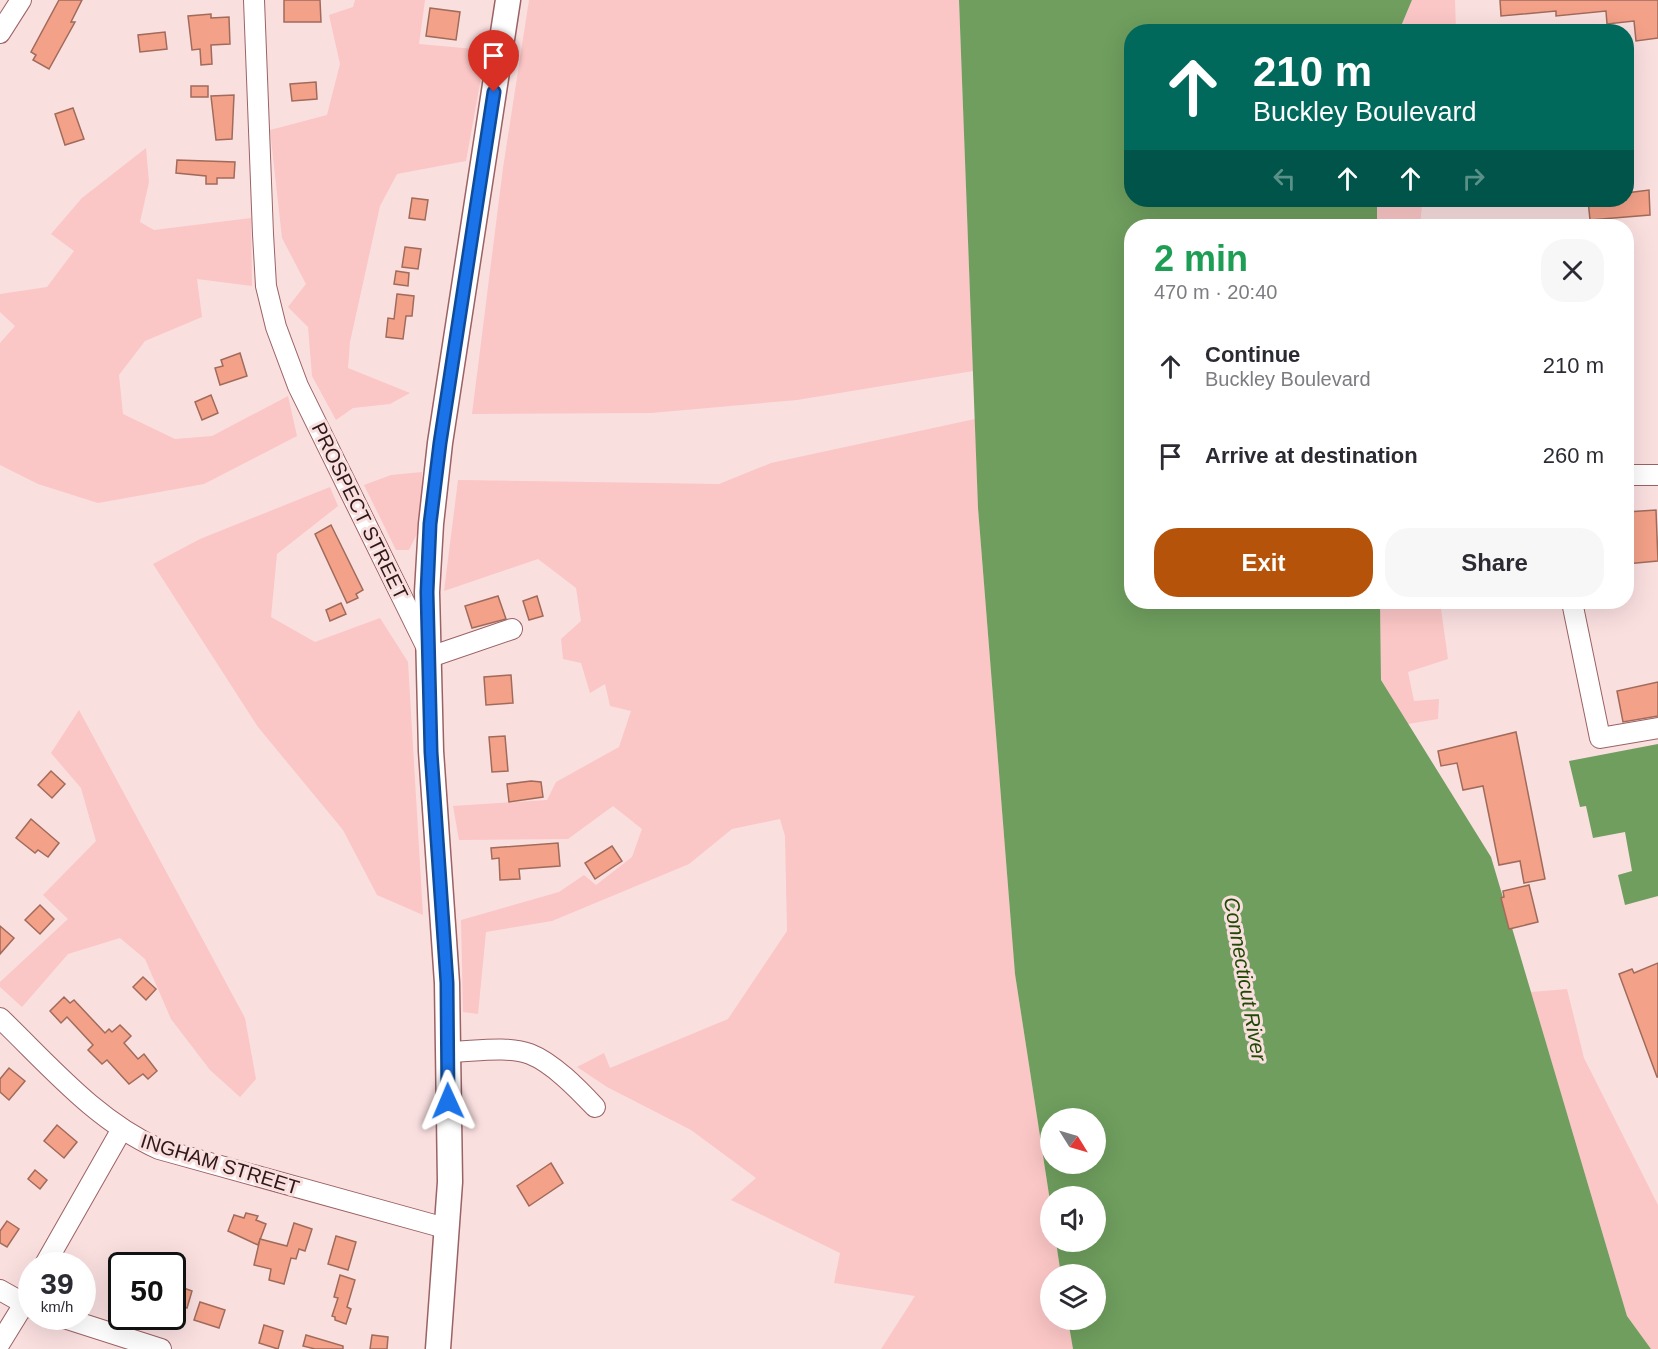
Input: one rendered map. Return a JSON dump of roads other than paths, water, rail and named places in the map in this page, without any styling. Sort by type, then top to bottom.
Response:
[{"type":"main road","points":[[427,653],[430,524],[440,443],[508,0]]},
{"type":"main road","name":"PROSPECT STREET","points":[[427,653],[447,983],[450,1182],[438,1349]]},
{"type":"street","points":[[0,33],[21,0]]},
{"type":"street","name":"PROSPECT STREET","points":[[254,0],[266,286],[276,327],[298,386],[427,653]]},
{"type":"street","points":[[1634,476],[1658,475]]},
{"type":"street","points":[[1573,609],[1600,738],[1658,728]]},
{"type":"street","points":[[427,653],[512,629]]},
{"type":"street","name":"INGHAM STREET","points":[[0,1018],[81,1096],[122,1129],[159,1149],[445,1228]]},
{"type":"street","points":[[447,1052],[506,1051],[530,1054],[574,1084],[595,1107]]},
{"type":"street","points":[[52,1252],[122,1129]]},
{"type":"street","points":[[0,1290],[18,1297]]},
{"type":"street","points":[[0,1343],[18,1317]]},
{"type":"street","points":[[96,1328],[161,1349]]},
{"type":"water","name":"Connecticut River","points":[[959,0],[1412,0],[1402,24],[1124,24],[1124,207],[1377,207],[1377,219],[1124,219],[1124,609],[1380,609],[1381,680],[1491,857],[1627,1316],[1651,1349],[1073,1349],[1070,1330],[1106,1330],[1106,1264],[1059,1264],[1058,1252],[1106,1252],[1106,1186],[1048,1186],[1046,1174],[1106,1174],[1106,1108],[1040,1108],[1040,1136],[1015,974],[978,508]]},
{"type":"water","points":[[1658,744],[1658,896],[1625,905],[1618,875],[1632,871],[1625,832],[1593,838],[1586,806],[1580,807],[1569,761]]}]
